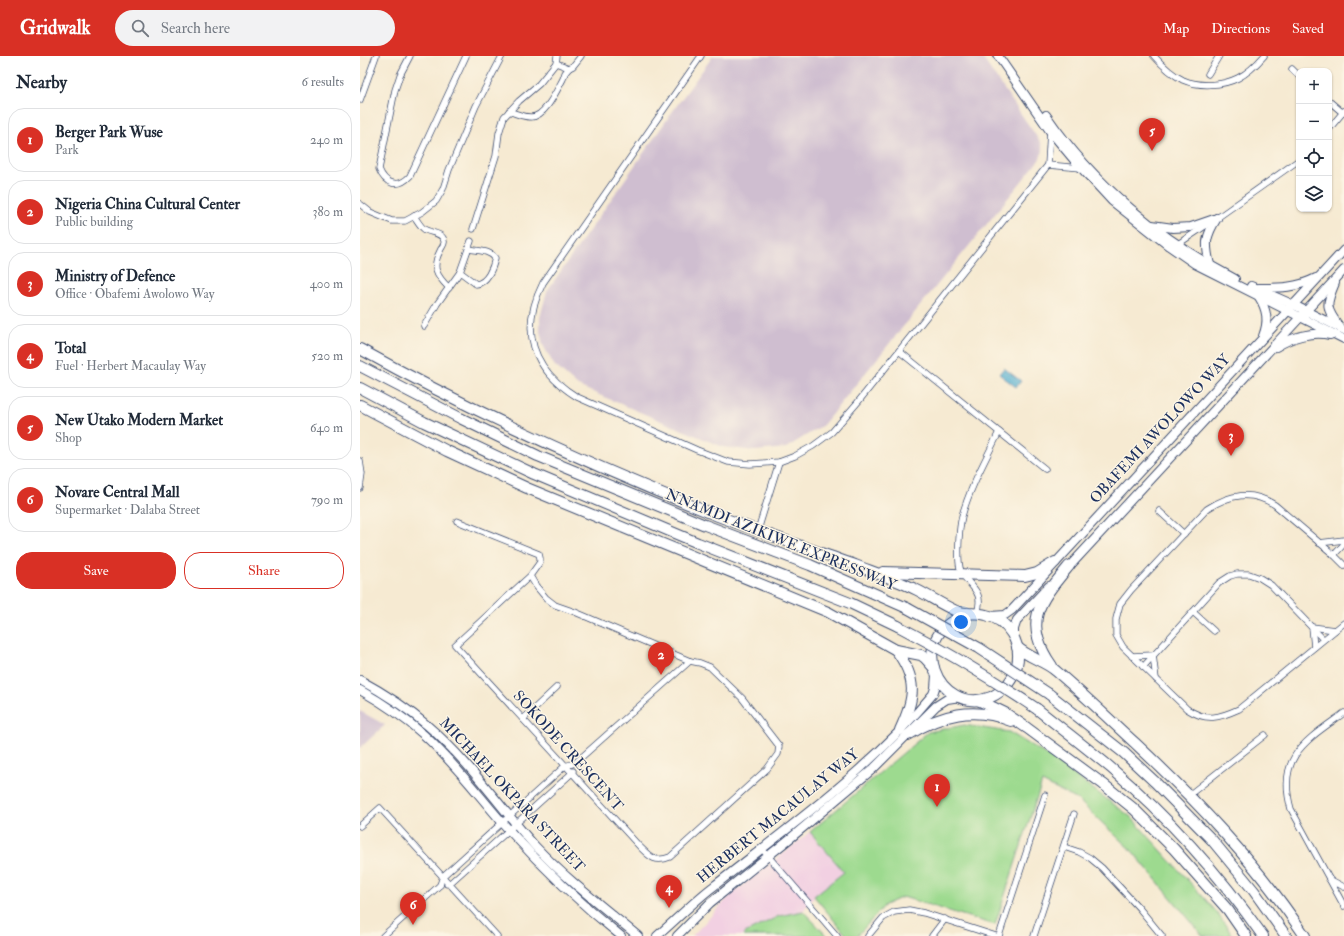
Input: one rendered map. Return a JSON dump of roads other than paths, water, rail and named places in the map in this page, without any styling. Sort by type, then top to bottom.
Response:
[{"type":"highway","name":"NNAMDI AZIKIWE EXPRESSWAY","points":[[360,349],[467,406],[546,444],[719,516],[915,589],[958,612],[974,614]]},
{"type":"highway","points":[[360,360],[373,373]]},
{"type":"highway","name":"NNAMDI AZIKIWE EXPRESSWAY","points":[[360,366],[460,418],[538,456],[705,525],[810,565],[907,608],[979,648],[1049,694],[1124,754],[1155,782],[1212,840],[1254,891],[1286,936]]},
{"type":"highway","points":[[360,388],[424,422],[534,474],[616,509],[843,600],[898,626],[940,648],[975,669],[1037,710],[1111,768],[1183,838],[1221,880],[1263,936]]},
{"type":"highway","points":[[360,405],[447,451],[527,488],[828,612],[896,650],[921,655],[935,671],[942,684],[950,692],[960,697],[978,700],[1005,713],[1103,784],[1134,809],[1174,849],[1228,910],[1255,936]]},
{"type":"highway","points":[[640,498],[719,516]]},
{"type":"highway","points":[[616,509],[688,554]]},
{"type":"highway","points":[[862,568],[887,572],[1025,576],[1037,573],[1055,562]]},
{"type":"highway","points":[[1054,669],[1042,651],[1039,643],[1037,634],[1037,618],[1041,604],[1045,597],[1069,566]]},
{"type":"highway","points":[[935,671],[932,656],[934,643],[940,632],[948,623],[958,617],[974,614],[991,616],[1000,621],[1008,628],[1014,637],[1017,647],[1018,660],[1016,672],[1010,682],[1001,691],[990,697],[978,700]]},
{"type":"highway","points":[[1017,647],[1025,654],[1054,669],[1101,711],[1189,795],[1266,881],[1305,936]]},
{"type":"highway","points":[[896,650],[907,668],[912,687],[910,706],[904,732]]},
{"type":"highway","points":[[904,732],[954,715],[965,714],[977,714],[1003,718],[1027,728]]},
{"type":"highway","points":[[1238,848],[1254,891]]},
{"type":"highway","points":[[1228,910],[1246,936]]},
{"type":"main road","points":[[998,56],[1050,131],[1081,168],[1112,201],[1175,246],[1256,292],[1264,305],[1267,314],[1267,322],[1262,339]]},
{"type":"main road","points":[[1005,56],[1048,118],[1077,155],[1110,189],[1195,264],[1291,308],[1342,334]]},
{"type":"main road","points":[[1151,225],[1173,228],[1192,227],[1217,218]]},
{"type":"main road","points":[[1210,265],[1207,249],[1207,237],[1217,218]]},
{"type":"main road","name":"OBAFEMI AWOLOWO WAY","points":[[991,616],[1005,614],[1012,610],[1344,250]]},
{"type":"main road","name":"OBAFEMI AWOLOWO WAY","points":[[1014,637],[1014,630],[1017,620],[1344,270]]},
{"type":"main road","points":[[1256,292],[1296,286],[1320,276]]},
{"type":"main road","points":[[1338,276],[1330,295],[1328,309],[1342,334]]},
{"type":"main road","points":[[1267,352],[1284,342],[1304,335],[1315,333],[1342,334]]},
{"type":"main road","name":"HERBERT MACAULAY WAY","points":[[677,936],[710,903],[873,769],[904,732],[932,694],[935,688],[935,671]]},
{"type":"main road","name":"MICHAEL OKPARA STREET","points":[[360,680],[391,698],[428,726],[457,754],[536,846],[594,901],[638,936]]},
{"type":"main road","name":"MICHAEL OKPARA STREET","points":[[360,690],[390,708],[424,735],[546,869],[573,895],[622,936]]},
{"type":"main road","name":"HERBERT MACAULAY WAY","points":[[657,936],[712,886],[832,794],[936,706],[947,699],[960,697]]},
{"type":"street","points":[[360,100],[376,56]]},
{"type":"street","points":[[410,56],[400,75],[395,90],[379,169],[382,176],[398,185],[404,183],[410,176],[466,56]]},
{"type":"street","points":[[360,204],[370,212],[392,221],[405,220],[414,216],[422,212],[436,201],[443,188],[476,106],[502,56]]},
{"type":"street","points":[[473,229],[496,156],[504,117],[518,101],[539,84],[556,63],[557,56]]},
{"type":"street","points":[[509,111],[526,117],[539,115],[544,110],[564,79],[565,73],[581,56]]},
{"type":"street","points":[[701,56],[543,283],[535,299],[531,314],[531,336],[536,353],[547,372],[564,389],[577,397],[697,450],[728,462],[750,464],[779,462],[795,456],[813,446],[832,432],[858,402],[1048,165],[1050,131]]},
{"type":"street","points":[[1154,56],[1166,69],[1182,79],[1194,83],[1206,84],[1221,83],[1238,78],[1257,64],[1264,56]]},
{"type":"street","points":[[1208,74],[1219,56]]},
{"type":"street","points":[[556,63],[569,68]]},
{"type":"street","points":[[1292,69],[1296,73]]},
{"type":"street","points":[[1332,103],[1343,112],[1332,125]]},
{"type":"street","points":[[1175,246],[1296,162]]},
{"type":"street","points":[[1048,165],[1081,168]]},
{"type":"street","points":[[414,216],[422,228],[443,238],[444,244],[435,264],[437,273],[449,288]]},
{"type":"street","points":[[424,326],[437,304],[460,272],[471,241]]},
{"type":"street","points":[[460,272],[476,284],[481,283],[486,279],[494,263],[495,258],[492,254],[469,249]]},
{"type":"street","points":[[899,351],[1045,469]]},
{"type":"street","points":[[974,614],[980,605],[979,597],[963,575],[959,561],[962,517],[972,490],[999,432]]},
{"type":"street","points":[[360,461],[362,474],[360,488]]},
{"type":"street","points":[[758,530],[779,462]]},
{"type":"street","points":[[1344,565],[1275,505],[1267,500],[1256,496],[1244,495],[1232,497],[1216,503],[1208,509],[1131,590],[1120,604],[1116,619],[1116,635],[1123,647],[1187,709],[1196,715],[1208,718],[1224,716],[1239,709],[1344,623]]},
{"type":"street","points":[[1159,511],[1184,534]]},
{"type":"street","points":[[383,936],[440,885],[443,876],[502,822],[566,766],[575,763],[690,661],[576,612],[555,605],[546,598],[530,576],[540,562],[539,554],[457,521]]},
{"type":"street","points":[[1319,543],[1344,540]]},
{"type":"street","points":[[1334,555],[1344,544]]},
{"type":"street","points":[[1143,667],[1219,583],[1230,576],[1237,574],[1249,574],[1260,578],[1271,585],[1323,639]]},
{"type":"street","name":"SOKODE CRESCENT","points":[[530,576],[456,645],[616,822],[648,855],[655,859],[662,860],[670,856],[767,769],[778,754],[778,746],[742,698],[710,667],[690,661]]},
{"type":"street","points":[[1193,612],[1214,632]]},
{"type":"street","points":[[1312,627],[1335,630]]},
{"type":"street","points":[[1312,627],[1314,647]]},
{"type":"street","points":[[1132,656],[1153,655]]},
{"type":"street","points":[[1153,655],[1156,680]]},
{"type":"street","points":[[523,719],[557,688]]},
{"type":"street","points":[[1344,713],[1306,741],[1290,763],[1287,778],[1287,795],[1291,809],[1329,879],[1342,899],[1344,906]]},
{"type":"street","points":[[1189,795],[1265,735]]},
{"type":"street","points":[[440,885],[449,884],[509,830],[572,773],[575,763]]},
{"type":"street","points":[[868,936],[884,918],[894,912],[909,910],[945,919],[997,936],[1045,795]]},
{"type":"street","points":[[360,826],[380,808],[497,936]]},
{"type":"street","points":[[1034,936],[1074,814]]},
{"type":"street","points":[[1064,847],[1080,852],[1102,868],[1139,908],[1162,936]]},
{"type":"street","points":[[762,849],[837,936]]},
{"type":"street","points":[[1329,879],[1344,887]]},
{"type":"street","points":[[932,936],[945,919]]},
{"type":"water","points":[[1004,368],[1021,381],[1016,387],[999,374]]},
{"type":"place","name":"New Utako Modern Market","points":[[1152,151]]},
{"type":"place","name":"Ministry of Defence","points":[[1231,456]]},
{"type":"place","name":"Nigeria China Cultural Center","points":[[661,675]]},
{"type":"place","name":"Berger Park Wuse","points":[[937,807]]},
{"type":"place","name":"Total","points":[[669,908]]},
{"type":"place","name":"Novare Central Mall","points":[[413,925]]}]
